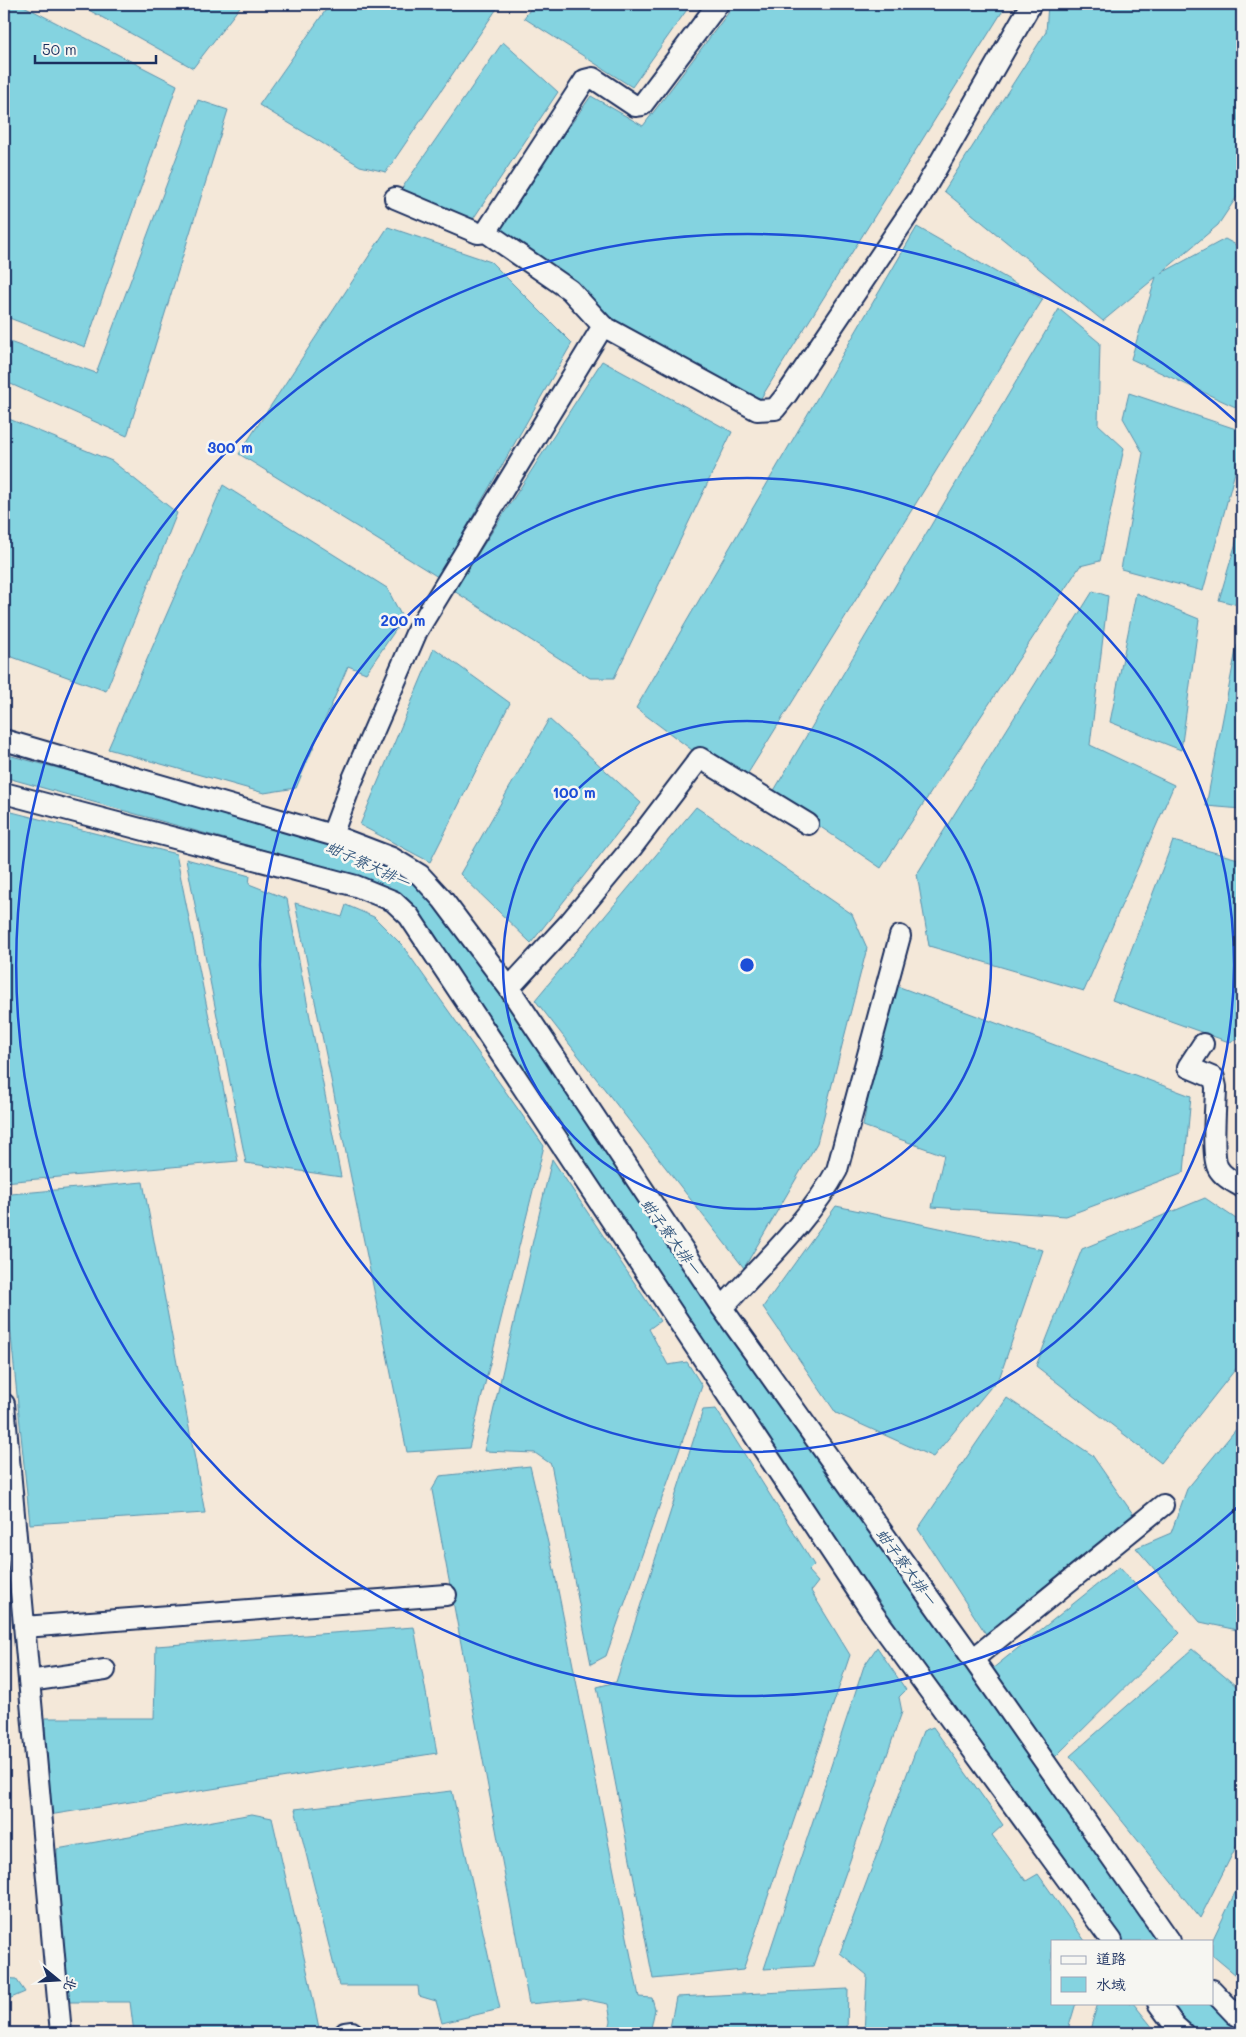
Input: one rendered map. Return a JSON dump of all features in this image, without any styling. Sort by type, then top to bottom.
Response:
[{"type":"street","points":[[486,232],[585,80],[593,78],[635,106],[642,105],[718,4]]},
{"type":"street","points":[[395,198],[478,233],[486,232],[570,290],[603,326],[757,410],[775,408],[792,386],[920,197],[1031,4]]},
{"type":"street","points":[[332,835],[352,781],[417,631],[603,326]]},
{"type":"street","points":[[4,740],[332,835],[392,858],[420,876],[443,900],[509,988],[722,1308],[973,1660],[1169,1940]]},
{"type":"street","points":[[509,988],[582,907],[633,846],[700,758],[808,824]]},
{"type":"street","points":[[4,793],[356,886],[393,901],[409,916],[869,1608],[1111,1940]]},
{"type":"street","points":[[722,1308],[810,1210],[827,1189],[837,1170],[900,936]]},
{"type":"street","points":[[1202,1044],[1188,1067],[1214,1078],[1216,1087],[1215,1152],[1217,1167],[1223,1174],[1242,1187]]},
{"type":"street","points":[[4,1404],[61,2033]]},
{"type":"street","points":[[973,1660],[1163,1505]]},
{"type":"street","points":[[24,1627],[446,1595]]},
{"type":"street","points":[[29,1681],[105,1670]]},
{"type":"street","points":[[1214,1992],[1235,2014],[1242,2018]]},
{"type":"street","points":[[1159,2004],[1175,2026],[1183,2033]]},
{"type":"water","points":[[4,4],[20,4],[177,85],[85,347],[4,316]]},
{"type":"water","points":[[78,4],[242,4],[193,68]]},
{"type":"water","points":[[330,4],[500,4],[386,172],[360,166],[259,105]]},
{"type":"water","points":[[534,4],[691,4],[632,87],[524,18]]},
{"type":"water","points":[[735,4],[1007,4],[756,406],[609,323],[490,239],[591,96],[643,126]]},
{"type":"water","points":[[1048,4],[1242,4],[1242,189],[1218,225],[1160,274],[1225,239],[1242,248],[1242,410],[1131,359],[1156,277],[1103,321],[944,191],[1046,32]]},
{"type":"water","points":[[503,42],[558,92],[473,219],[398,194]]},
{"type":"water","points":[[198,100],[228,110],[127,436],[4,381],[4,340],[96,373]]},
{"type":"water","points":[[388,227],[491,262],[572,343],[438,577],[239,454]]},
{"type":"water","points":[[917,227],[1043,299],[740,786],[636,708]]},
{"type":"water","points":[[1059,309],[1100,343],[1098,424],[1124,448],[1100,561],[1080,566],[881,868],[772,794]]},
{"type":"water","points":[[602,361],[732,432],[614,678],[590,678],[454,591]]},
{"type":"water","points":[[1129,393],[1242,431],[1242,446],[1203,591],[1121,569],[1143,453],[1123,418]]},
{"type":"water","points":[[4,417],[112,461],[177,513],[106,691],[4,654]]},
{"type":"water","points":[[223,485],[387,588],[403,619],[366,673],[348,666],[296,788],[264,793],[108,749]]},
{"type":"water","points":[[1242,522],[1242,606],[1219,600]]},
{"type":"water","points":[[1093,591],[1108,596],[1090,745],[1174,785],[1084,991],[929,946],[917,874]]},
{"type":"water","points":[[1136,593],[1199,619],[1181,750],[1110,722]]},
{"type":"water","points":[[1237,645],[1242,647],[1242,809],[1206,806]]},
{"type":"water","points":[[434,648],[510,703],[430,862],[360,825]]},
{"type":"water","points":[[549,719],[641,803],[531,943],[460,874]]},
{"type":"water","name":"蚶子寮大排一","points":[[4,754],[348,844],[400,865],[437,897],[1165,1940],[1120,1940],[839,1545],[408,905],[332,869],[4,777]]},
{"type":"water","points":[[696,807],[852,914],[867,948],[817,1143],[744,1268],[535,1000]]},
{"type":"water","points":[[4,810],[176,854],[238,1161],[4,1182]]},
{"type":"water","points":[[1173,841],[1242,860],[1242,1038],[1229,1042],[1112,1000]]},
{"type":"water","points":[[186,859],[250,876],[249,884],[287,899],[341,1177],[246,1163]]},
{"type":"water","points":[[295,903],[342,917],[346,905],[374,917],[402,945],[544,1146],[469,1448],[407,1452]]},
{"type":"water","points":[[889,983],[1191,1096],[1184,1172],[1066,1216],[932,1207],[944,1155],[863,1126]]},
{"type":"water","points":[[552,1159],[660,1321],[649,1329],[668,1365],[687,1362],[702,1386],[606,1656],[591,1664],[551,1464],[535,1453],[484,1451]]},
{"type":"water","points":[[143,1182],[205,1513],[30,1524],[4,1266],[4,1207],[8,1206],[11,1194]]},
{"type":"water","points":[[1205,1198],[1242,1223],[1242,1361],[1161,1463],[1036,1366],[1082,1249]]},
{"type":"water","points":[[836,1206],[1043,1250],[1000,1376],[933,1457],[836,1413],[763,1307]]},
{"type":"water","points":[[1007,1398],[1092,1455],[1133,1514],[986,1634],[918,1529]]},
{"type":"water","points":[[716,1409],[814,1565],[808,1571],[818,1582],[811,1591],[850,1655],[743,1970],[653,1979],[597,1687],[616,1682],[703,1410]]},
{"type":"water","points":[[1242,1422],[1242,1631],[1200,1622],[1136,1548],[1171,1533],[1187,1489]]},
{"type":"water","points":[[530,1466],[552,1560],[639,1997],[652,1998],[655,2009],[650,2033],[608,2033],[611,2021],[608,2004],[583,1999],[529,2004],[432,1490],[440,1476]]},
{"type":"water","points":[[1119,1567],[1180,1633],[1054,1758],[992,1669]]},
{"type":"water","points":[[414,1627],[437,1753],[49,1815],[45,1718],[154,1718],[156,1646]]},
{"type":"water","points":[[877,1647],[906,1690],[899,1697],[902,1712],[813,1966],[764,1969],[864,1666]]},
{"type":"water","points":[[1192,1649],[1242,1691],[1242,1835],[1200,1918],[1070,1756]]},
{"type":"water","points":[[933,1727],[1003,1825],[992,1835],[1026,1881],[1038,1874],[1084,1940],[1051,1940],[1051,2004],[1076,2004],[1067,2033],[864,2033],[867,1975],[840,1953],[923,1731]]},
{"type":"water","points":[[452,1791],[500,2009],[442,2023],[436,2001],[419,1996],[418,1986],[339,1986],[295,1809]]},
{"type":"water","points":[[252,1814],[272,1818],[320,2033],[134,2033],[130,2002],[58,2002],[57,1849]]},
{"type":"water","points":[[1242,1878],[1242,1980],[1214,1957],[1214,1940],[1212,1940]]},
{"type":"water","points":[[4,1978],[16,1979],[25,1992],[4,2001]]},
{"type":"water","points":[[848,1989],[847,2033],[669,2033],[676,1997]]},
{"type":"water","points":[[1098,2004],[1134,2004],[1157,2033],[1089,2033]]},
{"type":"water","points":[[1170,2004],[1214,2004],[1242,2023],[1242,2033],[1195,2033]]},
{"type":"water","points":[[588,2026],[586,2033],[542,2033]]}]
